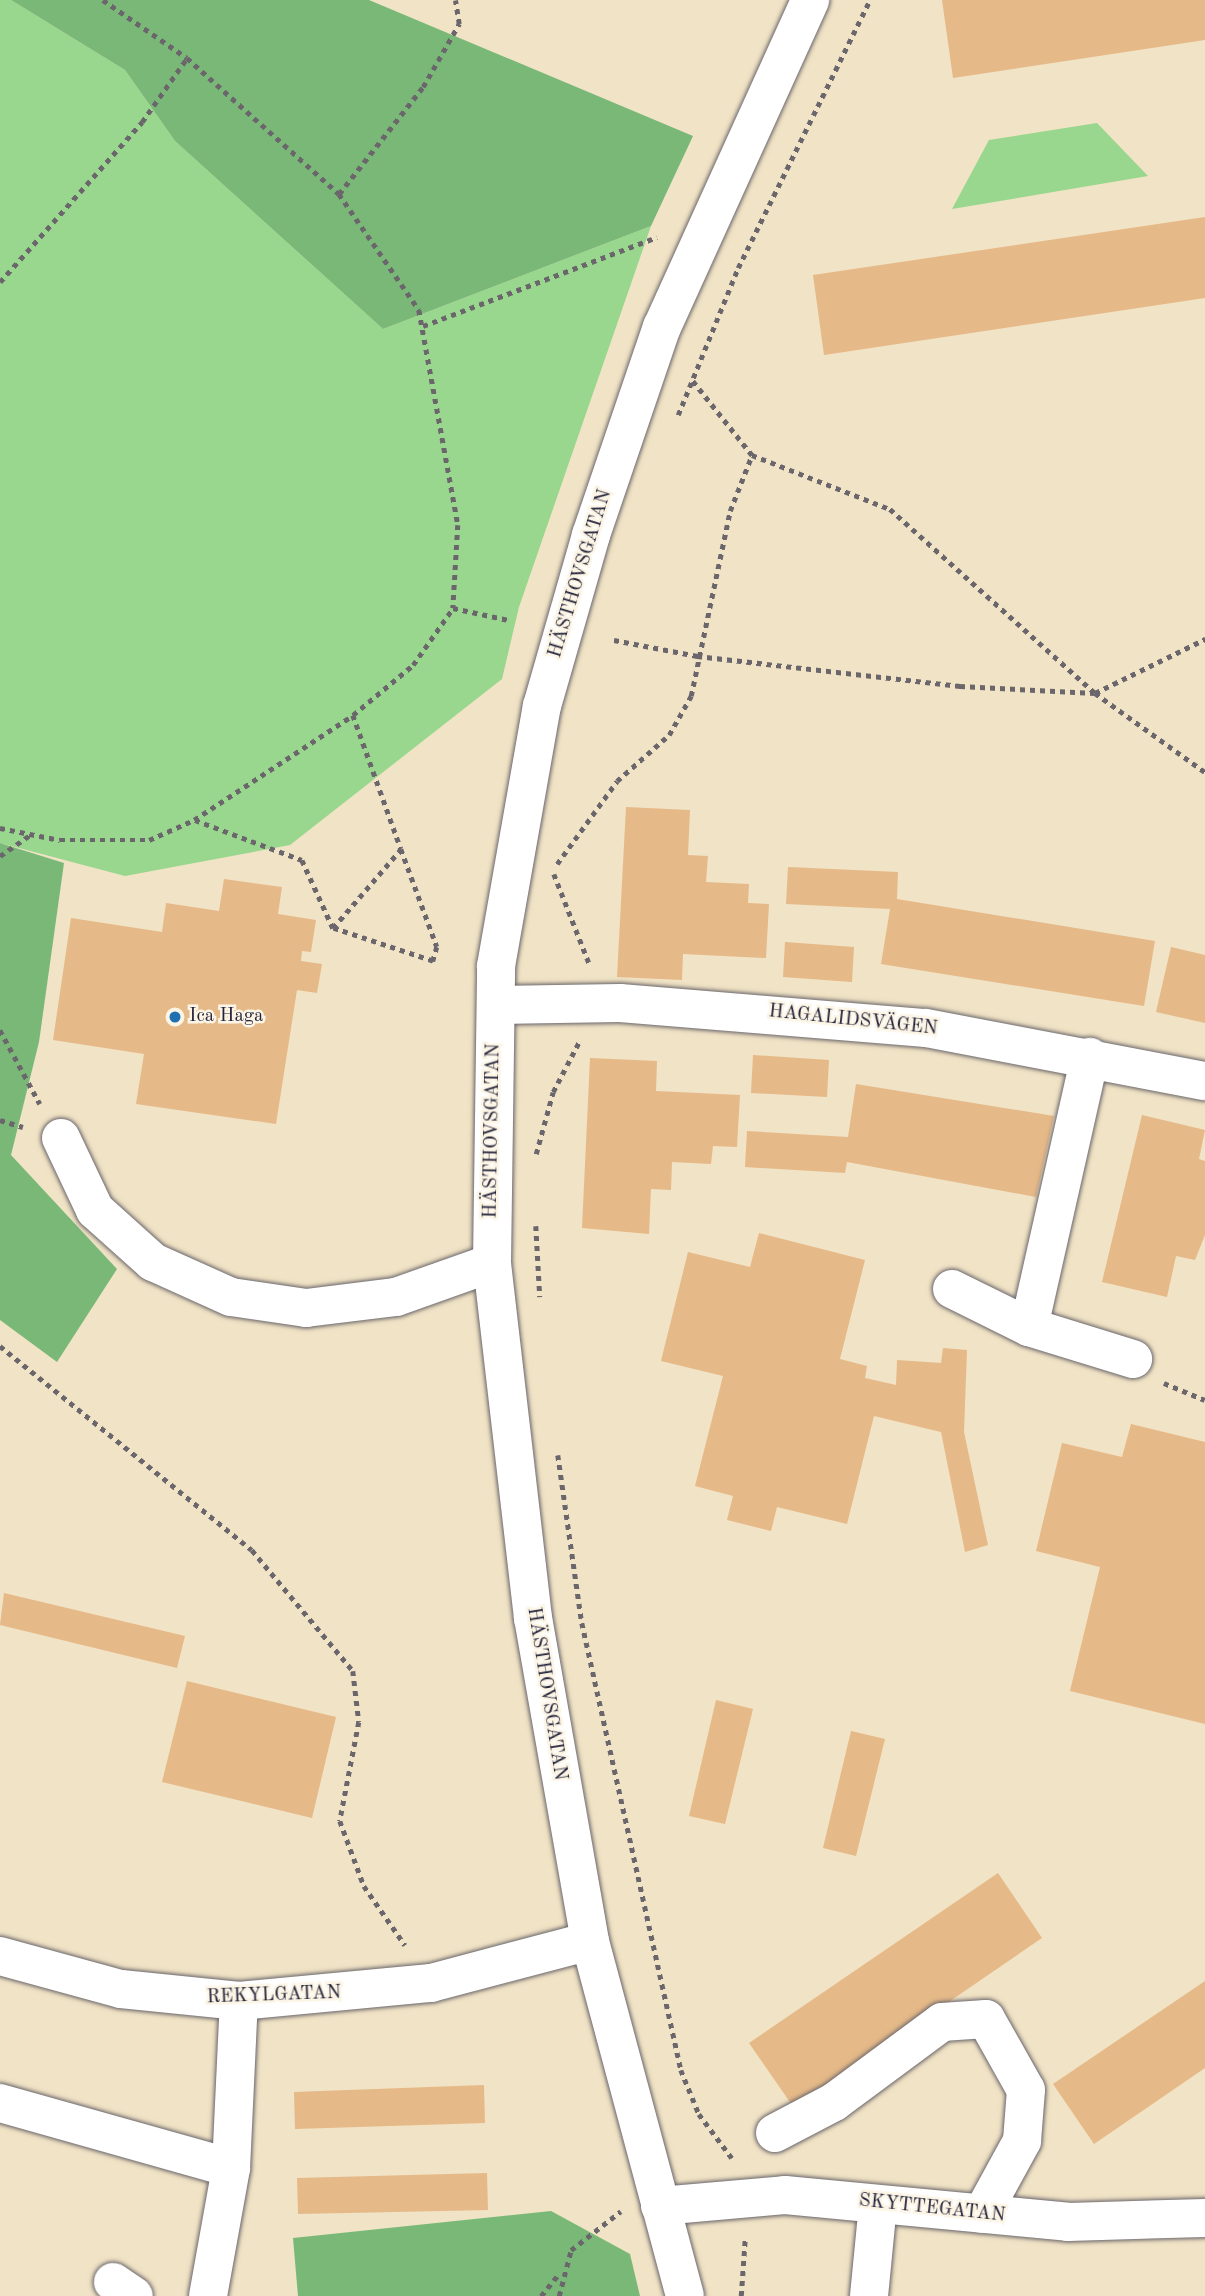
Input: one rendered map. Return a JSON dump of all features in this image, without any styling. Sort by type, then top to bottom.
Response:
[{"type":"street","name":"HÄSTHOVSGATAN","points":[[685,2296],[590,1941],[533,1618],[492,1263],[496,966],[542,706],[658,340],[710,218],[810,0]]},
{"type":"street","name":"HAGALIDSVÄGEN","points":[[496,1005],[620,1003],[795,1014],[926,1028],[1090,1057],[1205,1081]]},
{"type":"street","points":[[1029,1326],[1090,1057]]},
{"type":"street","points":[[61,1138],[95,1210],[153,1262],[231,1297],[306,1308],[396,1297],[492,1263]]},
{"type":"street","points":[[952,1289],[1029,1326],[1133,1359]]},
{"type":"street","name":"REKYLGATAN","points":[[0,1956],[121,1989],[239,2001],[431,1983],[590,1941]]},
{"type":"street","points":[[208,2296],[231,2168],[239,2001]]},
{"type":"street","points":[[775,2133],[834,2102],[942,2022],[986,2019],[1026,2090],[1022,2141],[982,2214]]},
{"type":"street","points":[[0,2103],[231,2168]]},
{"type":"street","name":"SKYTTEGATAN","points":[[660,2206],[785,2195],[1068,2222],[1205,2218]]},
{"type":"street","points":[[869,2296],[878,2204]]},
{"type":"path","points":[[0,828],[112,844],[149,840],[194,820],[353,715],[413,665],[453,608],[458,525],[419,310],[339,194],[187,58],[103,0]]},
{"type":"path","points":[[339,194],[423,87],[459,24],[455,0]]},
{"type":"path","points":[[870,0],[738,268],[693,381],[752,455],[890,509],[1095,693],[1205,772]]},
{"type":"path","points":[[0,282],[142,122],[187,58]]},
{"type":"path","points":[[423,326],[710,218]]},
{"type":"path","points":[[590,970],[583,934],[553,871],[617,780],[669,735],[691,696],[697,656],[730,511],[752,455]]},
{"type":"path","points":[[453,608],[509,620]]},
{"type":"path","points":[[614,640],[697,656],[960,686],[1095,693],[1205,639]]},
{"type":"path","points":[[194,820],[302,860],[333,928],[433,961],[437,947],[353,715]]},
{"type":"path","points":[[0,856],[31,834]]},
{"type":"path","points":[[333,928],[401,849]]},
{"type":"path","points":[[0,1030],[61,1138]]},
{"type":"path","points":[[533,1167],[553,1092],[583,1035]]},
{"type":"path","points":[[536,1221],[540,1302]]},
{"type":"path","points":[[0,1346],[252,1550],[354,1671],[359,1722],[340,1821],[364,1886],[431,1983]]},
{"type":"path","points":[[557,1450],[582,1623],[681,2070],[699,2114],[735,2163]]},
{"type":"path","points":[[541,2296],[560,2273],[571,2250],[595,2226],[620,2211],[660,2206]]},
{"type":"path","points":[[741,2296],[747,2253]]},
{"type":"path","points":[[559,2296],[560,2273]]},
{"type":"green space","points":[[0,0],[11,0],[125,70],[175,141],[383,329],[651,226],[519,607],[502,679],[290,845],[125,876],[0,843]]},
{"type":"green space","points":[[11,0],[369,0],[693,136],[651,226],[383,329],[175,141],[125,70]]},
{"type":"green space","points":[[1097,123],[1148,176],[952,209],[989,140]]},
{"type":"green space","points":[[0,843],[64,863],[39,1042],[11,1155],[117,1269],[57,1362],[0,1320]]},
{"type":"green space","points":[[551,2211],[630,2254],[640,2296],[298,2296],[293,2238]]},
{"type":"building","points":[[942,0],[1205,0],[1205,40],[953,78]]},
{"type":"building","points":[[1205,217],[1205,298],[824,355],[813,275]]},
{"type":"building","points":[[626,807],[690,810],[688,855],[708,856],[706,882],[749,884],[748,903],[769,904],[766,958],[683,954],[682,980],[617,977]]},
{"type":"building","points":[[788,867],[898,872],[897,899],[1155,941],[1144,1006],[881,964],[890,909],[786,904]]},
{"type":"building","name":"Ica Haga","points":[[224,879],[282,887],[278,914],[316,920],[311,952],[302,951],[301,961],[322,964],[317,993],[297,990],[276,1124],[136,1104],[144,1054],[53,1040],[71,918],[162,932],[166,903],[219,911]]},
{"type":"building","points":[[785,942],[854,947],[852,982],[783,977]]},
{"type":"building","points":[[1171,947],[1205,955],[1205,1023],[1156,1012]]},
{"type":"building","points":[[753,1055],[829,1060],[827,1097],[751,1093]]},
{"type":"building","points":[[590,1058],[657,1061],[656,1091],[740,1095],[737,1147],[713,1146],[711,1164],[672,1162],[671,1190],[651,1189],[649,1234],[582,1228]]},
{"type":"building","points":[[856,1084],[1054,1116],[1036,1197],[847,1162],[845,1173],[745,1167],[747,1131],[848,1137]]},
{"type":"building","points":[[1142,1115],[1205,1130],[1199,1159],[1205,1161],[1205,1235],[1195,1260],[1176,1256],[1167,1297],[1102,1282]]},
{"type":"building","points":[[759,1233],[865,1260],[840,1359],[867,1366],[865,1378],[896,1385],[897,1360],[941,1363],[943,1348],[967,1350],[964,1432],[988,1545],[965,1552],[941,1432],[874,1416],[847,1524],[777,1507],[771,1531],[727,1520],[733,1496],[695,1486],[723,1376],[661,1361],[688,1252],[750,1267]]},
{"type":"building","points":[[1131,1424],[1205,1442],[1205,1724],[1070,1691],[1100,1567],[1036,1551],[1062,1443],[1122,1457]]},
{"type":"building","points":[[4,1593],[185,1636],[177,1668],[0,1625]]},
{"type":"building","points":[[187,1681],[336,1717],[312,1818],[162,1782]]},
{"type":"building","points":[[716,1700],[753,1709],[725,1824],[689,1816]]},
{"type":"building","points":[[851,1731],[885,1739],[856,1856],[823,1848]]},
{"type":"building","points":[[998,1873],[1042,1938],[794,2108],[749,2043]]},
{"type":"building","points":[[1205,1981],[1205,2068],[1094,2144],[1053,2084]]},
{"type":"building","points":[[484,2085],[485,2123],[295,2129],[294,2092]]},
{"type":"building","points":[[487,2173],[488,2210],[298,2214],[297,2178]]},
{"type":"place","name":"Ica Haga","points":[[175,1017]]}]
